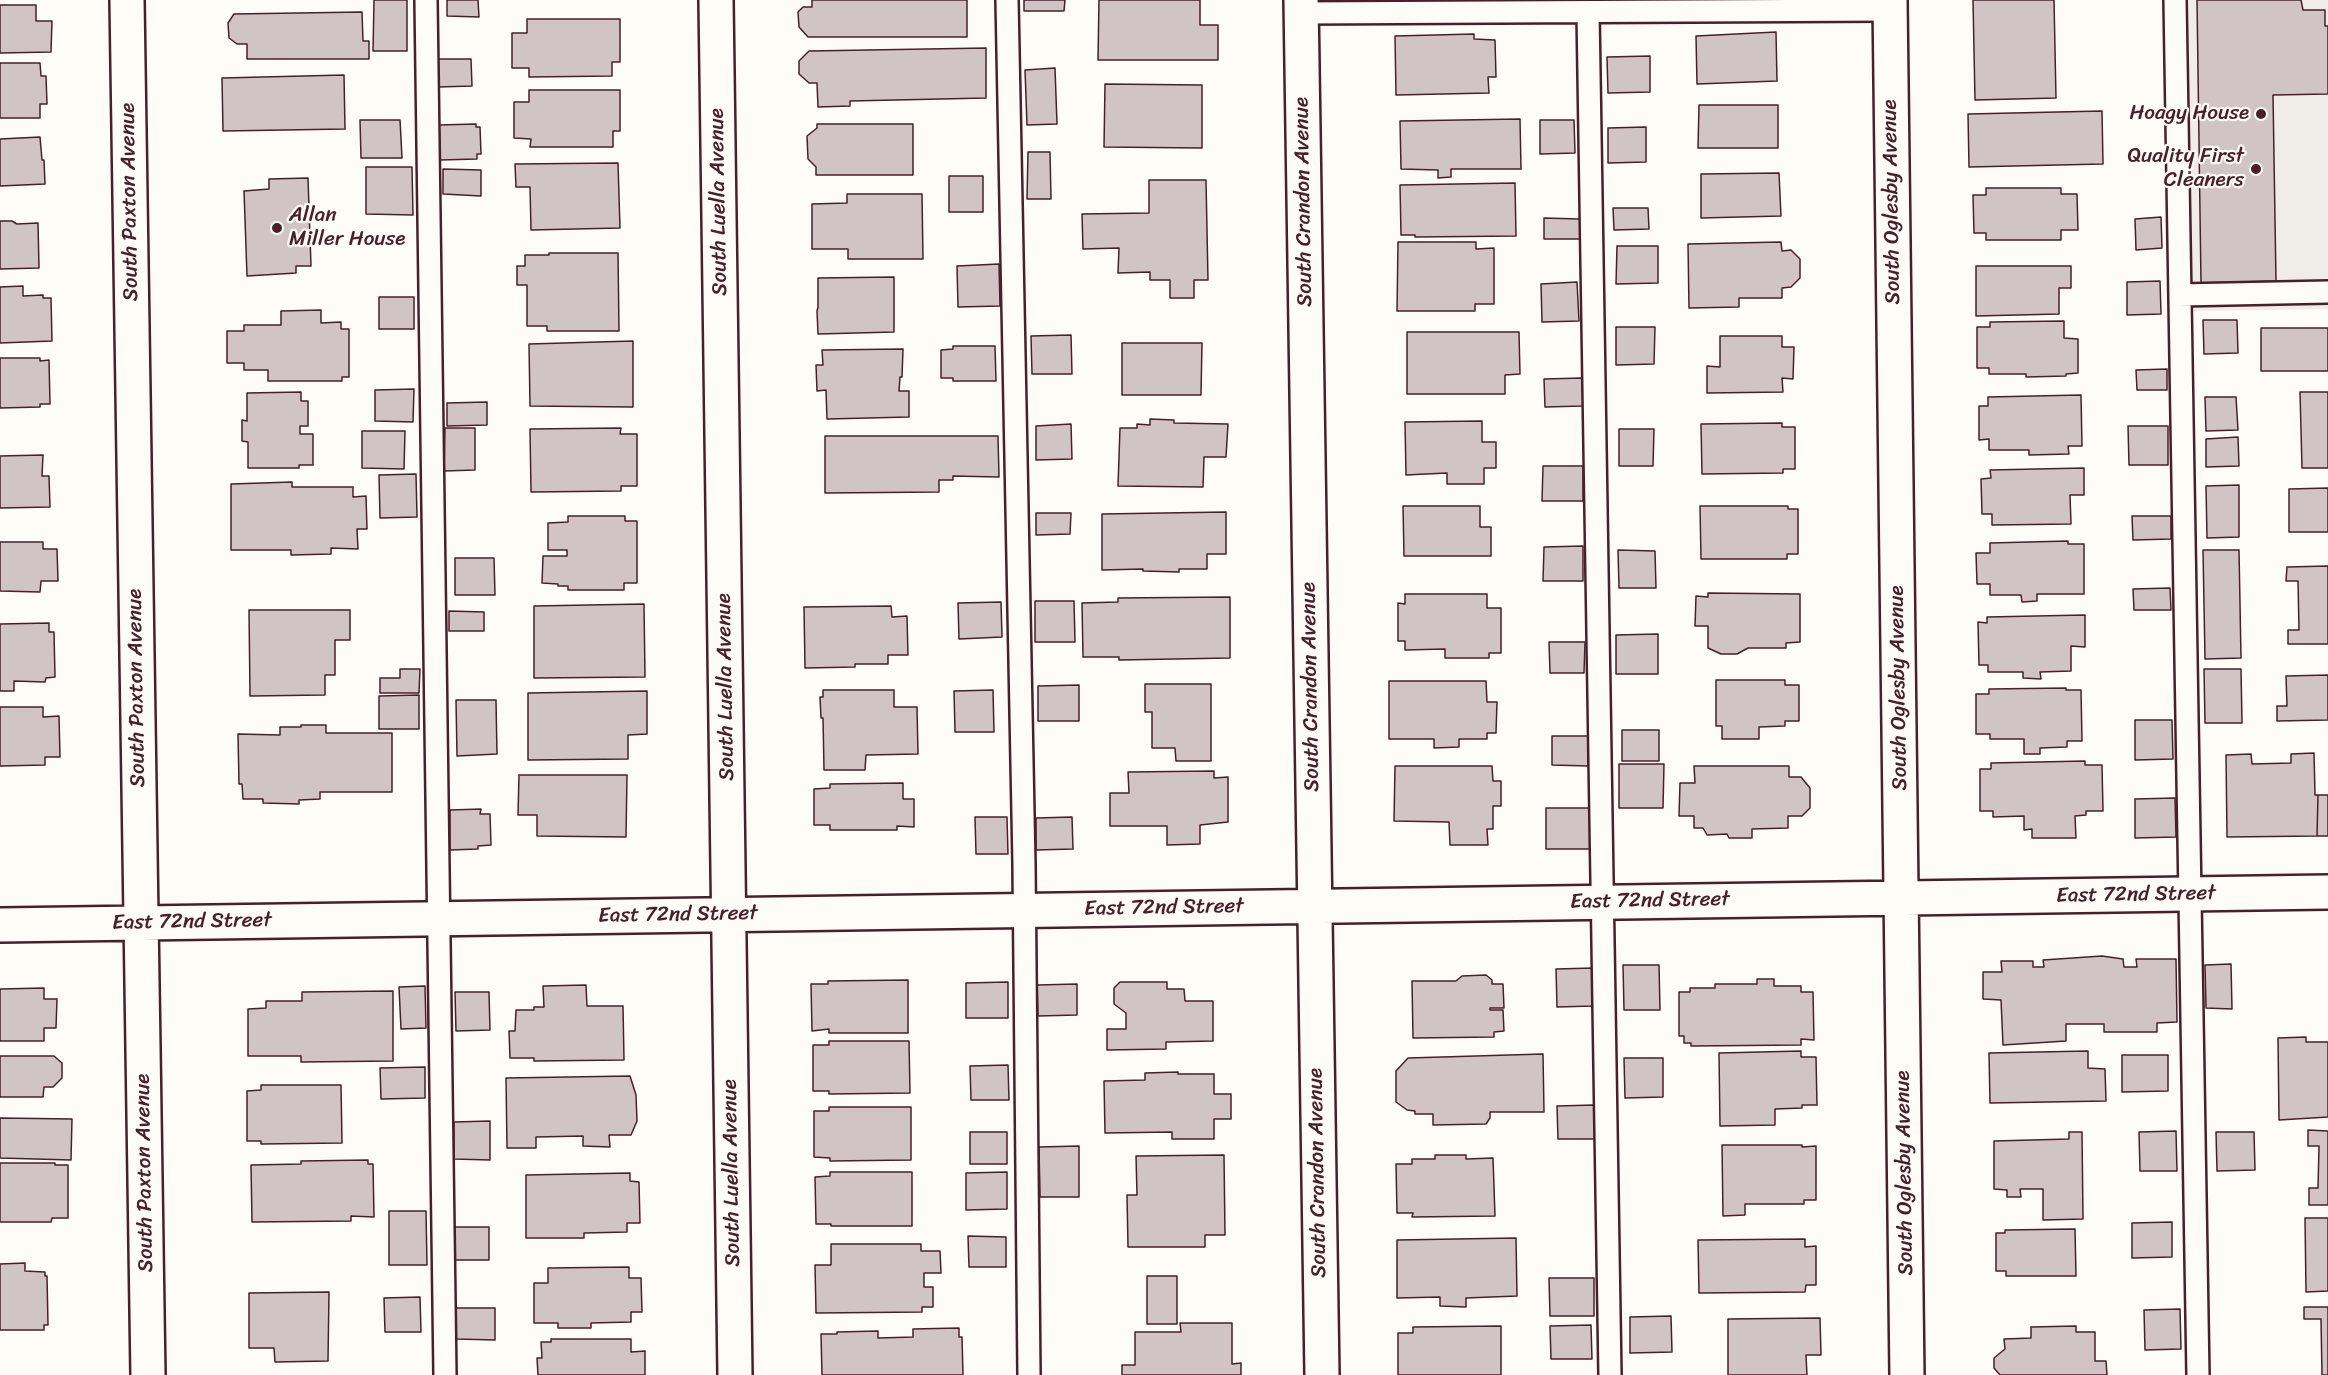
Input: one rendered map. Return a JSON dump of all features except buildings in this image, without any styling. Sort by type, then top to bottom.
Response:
[{"type":"street","name":"South Paxton Avenue","points":[[127,0],[148,1375]]},
{"type":"street","name":"South Luella Avenue","points":[[716,0],[735,1375]]},
{"type":"street","name":"South Oglesby Avenue","points":[[1890,5],[1907,1375]]},
{"type":"street","name":"South Crandon Avenue","points":[[1301,6],[1322,1375]]},
{"type":"street","name":"East 72nd Street","points":[[0,925],[2328,892]]},
{"type":"lane","points":[[426,0],[446,1375]]},
{"type":"lane","points":[[1007,0],[1024,910],[1029,1375]]},
{"type":"lane","points":[[2175,0],[2198,1375]]},
{"type":"lane","points":[[1301,6],[1588,12],[1890,5]]},
{"type":"lane","points":[[1588,12],[1610,1375]]},
{"type":"lane","points":[[2180,295],[2328,292]]},
{"type":"shaded area","points":[[2187,0],[2328,0],[2328,309],[2192,311]]},
{"type":"place","name":"Hoagy House","points":[[2261,114]]},
{"type":"place","name":"Quality First Cleaners","points":[[2256,169]]},
{"type":"place","name":"Allan Miller House","points":[[277,228]]}]
